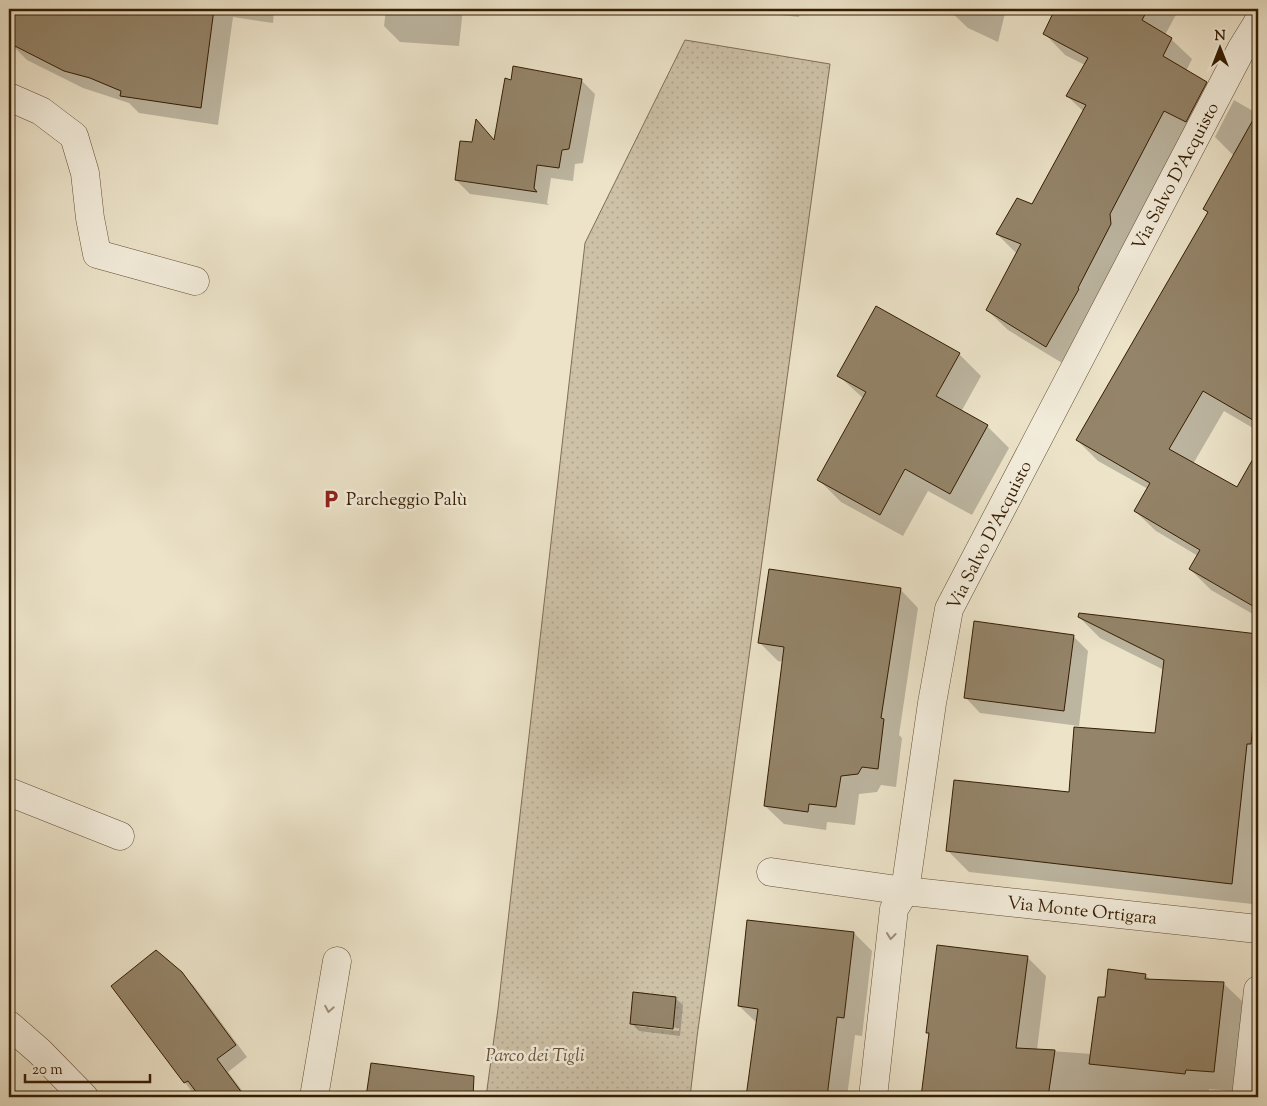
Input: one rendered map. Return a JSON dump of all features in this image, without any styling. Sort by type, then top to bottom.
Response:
[{"type":"street","name":"Via Salvo D'Acquisto","points":[[873,1097],[894,909],[905,891],[932,703],[949,609],[1237,56],[1258,22]]},
{"type":"street","points":[[9,97],[41,111],[74,136],[85,172],[90,218],[97,254],[195,281]]},
{"type":"street","points":[[9,792],[120,836]]},
{"type":"street","name":"Via Monte Ortigara","points":[[771,872],[905,891],[1258,929]]},
{"type":"street","points":[[314,1097],[337,961]]},
{"type":"street","points":[[1246,1097],[1258,990]]},
{"type":"street","points":[[9,1025],[39,1051],[84,1097]]},
{"type":"green space","name":"Parco dei Tigli","points":[[685,40],[830,64],[690,1097],[486,1097],[498,1009],[585,243]]},
{"type":"building","points":[[14,9],[214,9],[201,108],[120,96],[121,91],[90,78],[64,71],[9,43]]},
{"type":"building","points":[[1055,9],[1148,9],[1142,20],[1172,38],[1163,56],[1207,82],[1186,122],[1164,111],[1110,214],[1111,224],[1079,289],[1046,347],[986,310],[1021,244],[996,234],[1017,198],[1032,204],[1086,105],[1066,96],[1088,58],[1043,34]]},
{"type":"building","points":[[513,66],[582,79],[569,149],[562,150],[559,168],[537,165],[534,188],[537,192],[455,180],[460,141],[472,142],[476,119],[494,140],[505,78],[511,80]]},
{"type":"building","points":[[1258,111],[1258,423],[1203,391],[1169,449],[1237,487],[1258,450],[1258,609],[1189,569],[1200,550],[1134,511],[1150,483],[1076,440],[1208,212],[1203,209]]},
{"type":"building","points":[[876,306],[960,353],[936,396],[988,425],[950,494],[905,469],[880,515],[817,480],[866,392],[837,376]]},
{"type":"building","points":[[769,569],[901,588],[881,718],[884,719],[878,769],[862,767],[858,774],[841,776],[836,807],[809,804],[808,812],[764,806],[784,647],[758,643]]},
{"type":"building","points":[[1079,613],[1258,634],[1258,678],[1251,744],[1247,744],[1232,884],[946,851],[954,780],[1069,792],[1074,727],[1155,733],[1164,660],[1078,617]]},
{"type":"building","points":[[974,621],[1074,635],[1064,711],[964,698]]},
{"type":"building","points":[[747,920],[854,932],[844,1018],[837,1017],[827,1097],[746,1097],[758,1009],[738,1006]]},
{"type":"building","points":[[937,945],[1028,956],[1016,1048],[1055,1050],[1048,1097],[921,1097],[929,1033],[926,1033]]},
{"type":"building","points":[[156,950],[182,972],[236,1045],[217,1059],[245,1097],[200,1097],[188,1081],[184,1083],[111,986]]},
{"type":"building","points":[[1108,969],[1146,974],[1145,979],[1224,982],[1214,1072],[1186,1070],[1185,1074],[1089,1064],[1098,997],[1105,997]]},
{"type":"building","points":[[633,992],[676,997],[673,1029],[630,1024]]},
{"type":"building","points":[[371,1063],[474,1076],[473,1097],[366,1097]]},
{"type":"place","name":"Parcheggio Palù","points":[[331,499]]}]
